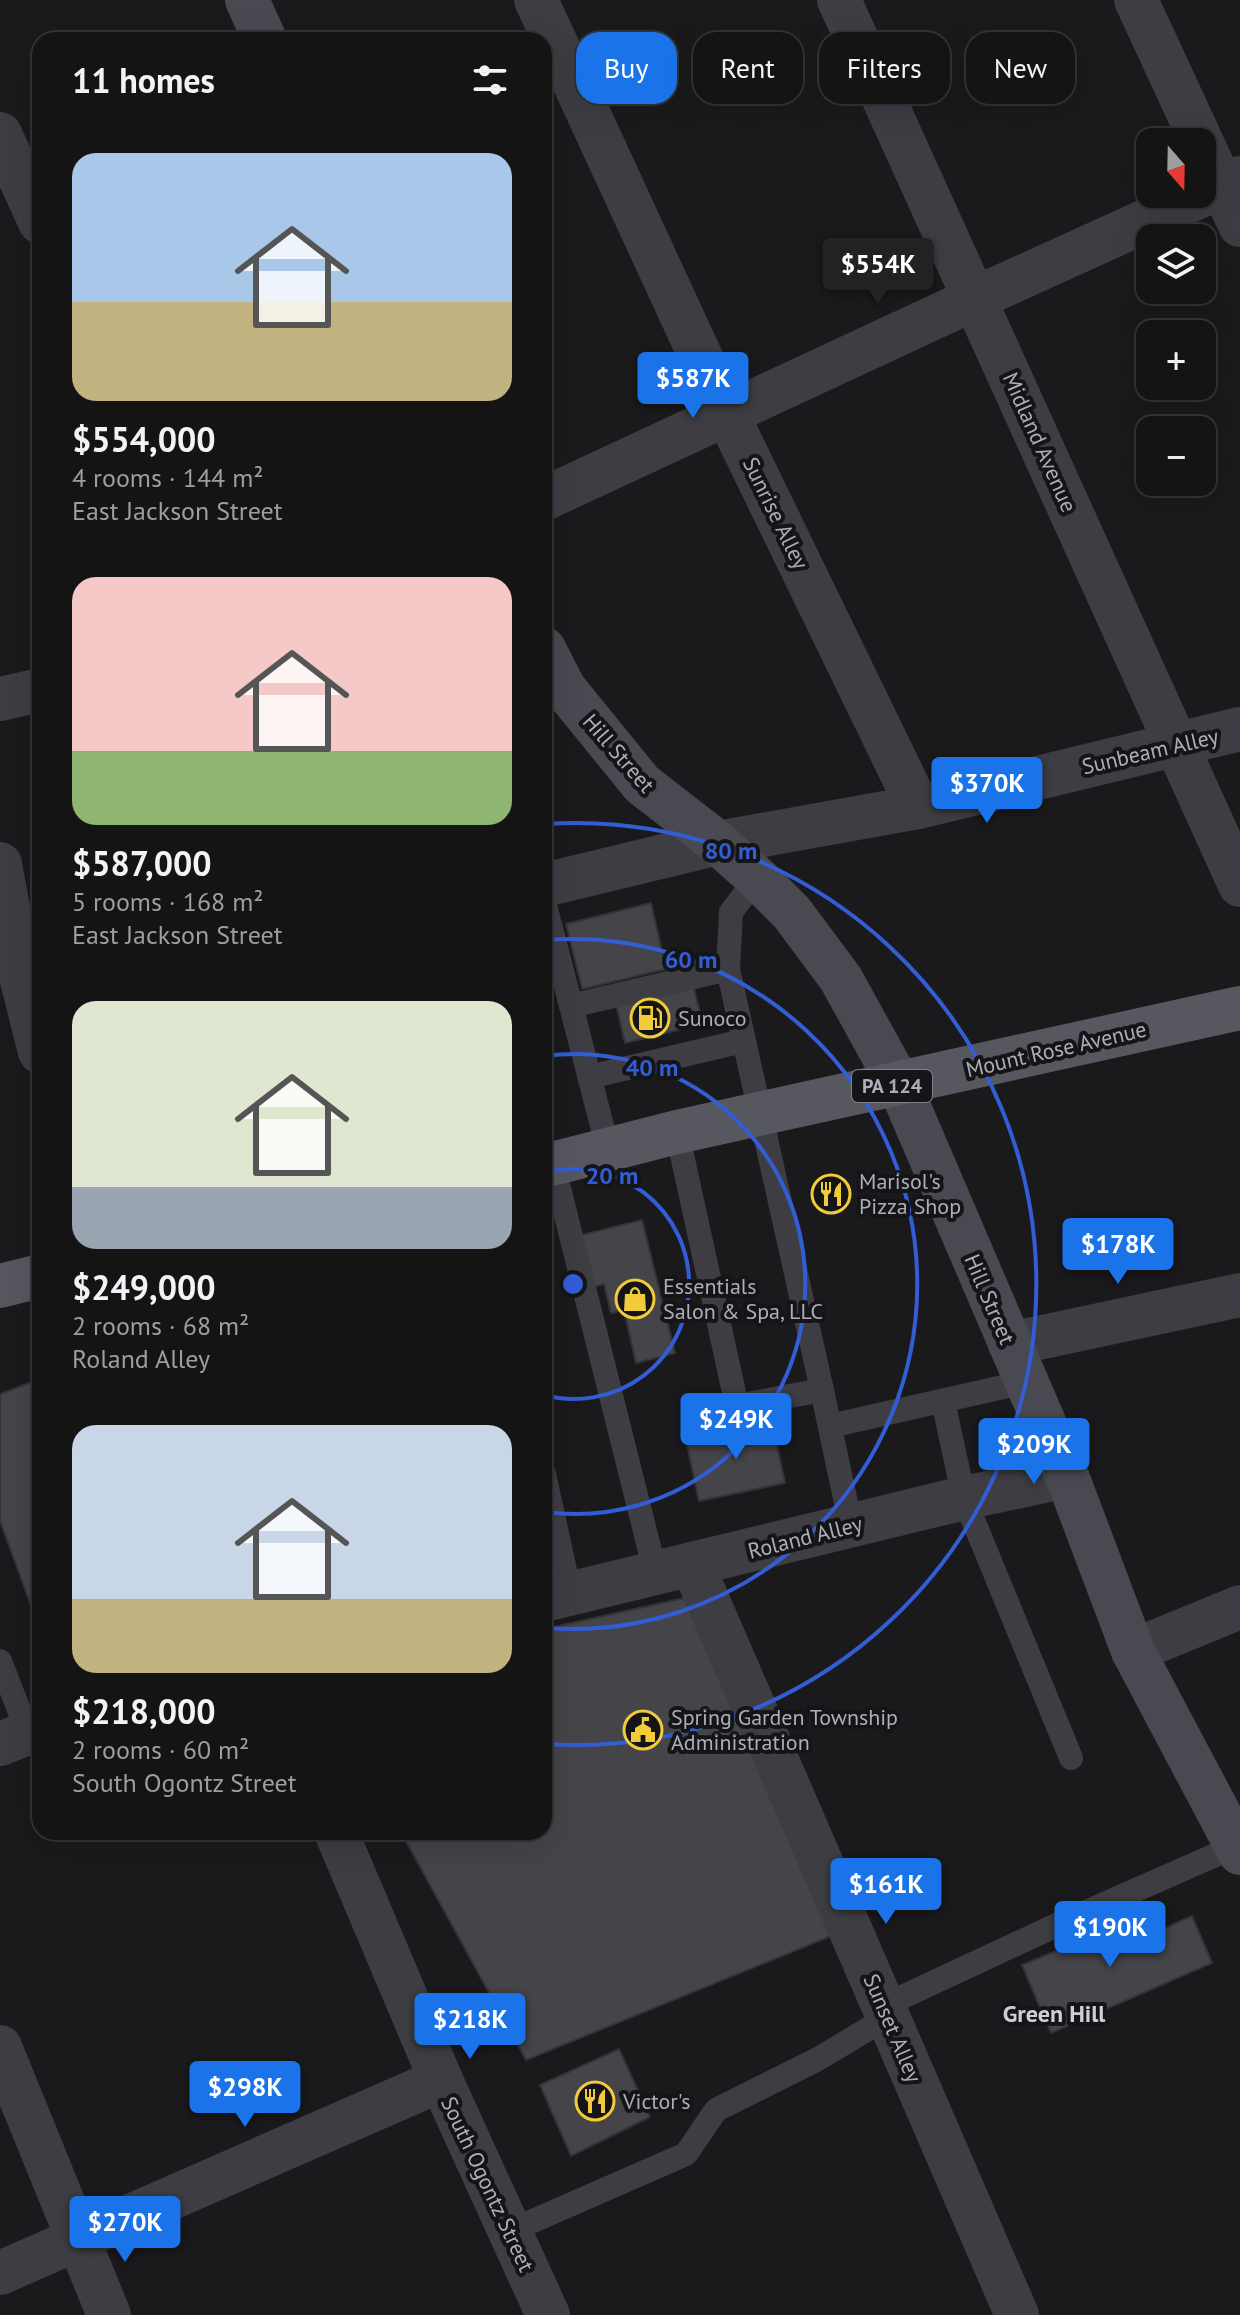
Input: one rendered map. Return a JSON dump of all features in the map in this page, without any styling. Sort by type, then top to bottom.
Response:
[{"type":"main road","points":[[247,0],[261,32]]},
{"type":"main road","name":"Hill Street","points":[[552,665],[564,688],[642,784],[718,843],[757,878],[792,913],[841,979],[899,1084],[1067,1476],[1133,1651],[1238,1850]]},
{"type":"main road","name":"Mount Rose Avenue","points":[[552,1164],[677,1132],[1240,1008]]},
{"type":"main road","points":[[0,1286],[32,1278]]},
{"type":"street","name":"Sunrise Alley","points":[[536,0],[551,32]]},
{"type":"street","name":"Midland Avenue","points":[[839,0],[1240,885]]},
{"type":"street","points":[[1136,0],[1231,182],[1240,225]]},
{"type":"street","name":"Sunrise Alley","points":[[552,35],[727,414],[918,807]]},
{"type":"street","points":[[0,134],[32,204]]},
{"type":"street","points":[[552,495],[1231,182]]},
{"type":"street","points":[[0,699],[32,692]]},
{"type":"street","name":"Sunbeam Alley","points":[[552,883],[718,843],[918,807],[1240,729]]},
{"type":"street","points":[[0,864],[32,1018]]},
{"type":"street","points":[[1018,1363],[1240,1295]]},
{"type":"street","name":"Roland Alley","points":[[557,1596],[1067,1476]]},
{"type":"street","name":"Sunset Alley","points":[[673,1568],[886,2012],[1017,2315]]},
{"type":"street","points":[[1133,1651],[1240,1607]]},
{"type":"street","name":"South Ogontz Street","points":[[339,1840],[441,2080],[548,2315]]},
{"type":"street","points":[[0,2047],[109,2315]]},
{"type":"street","points":[[0,2273],[441,2080]]},
{"type":"lane","points":[[757,878],[731,912],[728,969],[851,1526]]},
{"type":"lane","points":[[552,932],[608,1149]]},
{"type":"lane","points":[[571,1006],[728,969]]},
{"type":"lane","points":[[589,1077],[743,1041]]},
{"type":"lane","points":[[677,1132],[737,1406],[822,1390]]},
{"type":"lane","points":[[552,1175],[673,1568]]},
{"type":"lane","points":[[830,1426],[943,1401],[1018,1363]]},
{"type":"lane","points":[[943,1401],[964,1498],[1071,1758]]},
{"type":"lane","points":[[552,1549],[557,1596]]},
{"type":"lane","points":[[0,1661],[23,1735]]},
{"type":"lane","points":[[510,2231],[686,2154],[716,2110],[818,2059],[886,2012],[1059,1924],[1238,1850]]},
{"type":"building","points":[[651,903],[666,969],[582,989],[566,924]]},
{"type":"building","points":[[693,985],[703,1024],[625,1043],[616,1004]]},
{"type":"building","name":"Essentials Salon & Spa, LLC","points":[[642,1220],[675,1353],[636,1363],[624,1310],[611,1313],[604,1284],[590,1288],[578,1236]]},
{"type":"building","points":[[32,1382],[32,1608],[0,1521],[0,1394]]},
{"type":"building","points":[[772,1421],[785,1483],[699,1501],[686,1440]]},
{"type":"building","name":"Spring Garden Township Administration","points":[[685,1598],[831,1936],[526,2060],[405,1840],[552,1840],[552,1627]]},
{"type":"building","points":[[1192,1916],[1212,1963],[1051,2033],[1022,1965],[1063,1948],[1056,1932],[1081,1921],[1089,1940],[1126,1924],[1134,1942]]},
{"type":"building","name":"Victor's","points":[[619,2049],[650,2117],[571,2156],[540,2085]]},
{"type":"place","name":"Sunoco","points":[[650,1018]]},
{"type":"place","name":"Marisol's Pizza Shop","points":[[831,1194]]},
{"type":"place","name":"Essentials Salon & Spa, LLC","points":[[635,1299]]},
{"type":"place","name":"Spring Garden Township Administration","points":[[643,1730]]},
{"type":"place","name":"Victor's","points":[[595,2101]]},
{"type":"district","name":"Green Hill","points":[[1054,2014]]}]
